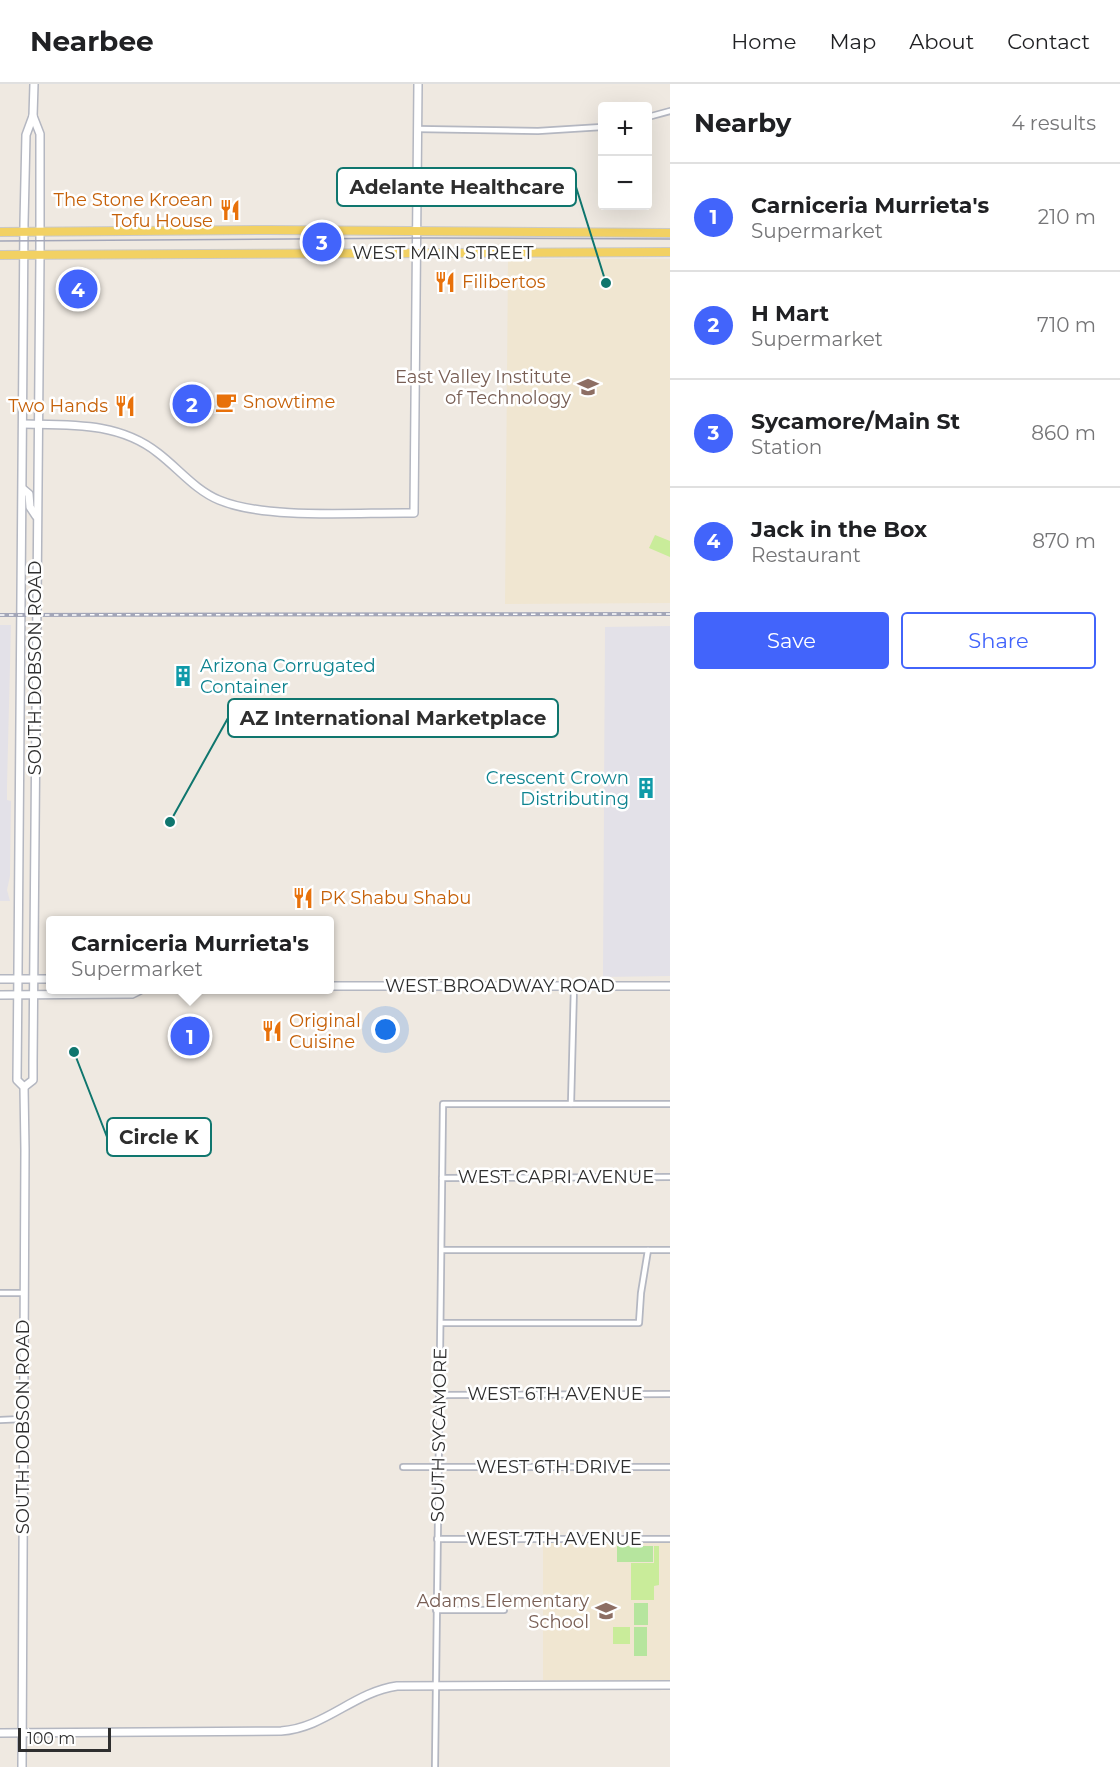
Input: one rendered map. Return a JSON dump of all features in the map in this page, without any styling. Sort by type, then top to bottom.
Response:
[{"type":"main road","points":[[33,116],[34,84]]},
{"type":"main road","points":[[24,424],[91,425],[140,440],[208,495],[245,508],[414,513],[418,84]]},
{"type":"main road","name":"SOUTH DOBSON ROAD","points":[[24,1087],[33,1080],[40,134],[33,116]]},
{"type":"main road","name":"SOUTH DOBSON ROAD","points":[[22,1767],[24,1087],[17,1080],[24,231],[26,135],[33,116]]},
{"type":"main road","name":"WEST MAIN STREET","points":[[0,232],[416,230],[670,233]]},
{"type":"main road","name":"WEST MAIN STREET","points":[[0,255],[670,252]]},
{"type":"main road","points":[[23,489],[29,494],[30,507],[36,516]]},
{"type":"main road","points":[[0,979],[46,979]]},
{"type":"main road","name":"WEST BROADWAY ROAD","points":[[334,986],[670,986]]},
{"type":"main road","points":[[0,995],[132,994]]},
{"type":"main road","points":[[0,1732],[292,1730],[325,1719],[360,1696],[380,1689],[670,1685]]},
{"type":"street","points":[[652,116],[670,111]]},
{"type":"street","points":[[417,129],[538,131],[598,127]]},
{"type":"street","points":[[574,986],[572,1104],[670,1104]]},
{"type":"street","name":"SOUTH SYCAMORE","points":[[435,1767],[443,1104],[572,1104]]},
{"type":"street","name":"WEST CAPRI AVENUE","points":[[442,1178],[670,1177]]},
{"type":"street","points":[[442,1250],[670,1250]]},
{"type":"street","points":[[441,1323],[639,1323],[648,1250]]},
{"type":"street","points":[[0,1293],[24,1293]]},
{"type":"street","name":"WEST 6TH AVENUE","points":[[439,1395],[670,1394]]},
{"type":"street","points":[[0,1420],[22,1419]]},
{"type":"street","name":"WEST 6TH DRIVE","points":[[403,1467],[670,1467]]},
{"type":"street","name":"WEST 7TH AVENUE","points":[[437,1539],[670,1539]]},
{"type":"street","points":[[436,1610],[504,1610]]},
{"type":"shaded area","name":"East Valley Institute of Technology","points":[[670,259],[670,603],[505,604],[508,260]]},
{"type":"shaded area","points":[[0,625],[11,625],[7,786],[7,800],[11,801],[10,876],[7,890],[10,901],[0,901]]},
{"type":"shaded area","points":[[670,626],[670,976],[603,977],[605,627]]},
{"type":"shaded area","name":"Adams Elementary School","points":[[543,1543],[670,1543],[670,1680],[543,1680]]},
{"type":"green space","points":[[655,535],[670,541],[670,557],[649,548]]},
{"type":"green space","points":[[617,1546],[653,1546],[653,1562],[617,1562]]},
{"type":"green space","points":[[654,1546],[659,1546],[659,1585],[654,1586],[654,1600],[631,1600],[631,1563],[654,1563]]},
{"type":"green space","points":[[634,1603],[648,1603],[648,1625],[634,1625]]},
{"type":"green space","points":[[613,1627],[630,1627],[630,1644],[613,1644]]},
{"type":"green space","points":[[634,1627],[647,1627],[647,1656],[634,1656]]},
{"type":"tram line","points":[[0,241],[670,239]]},
{"type":"railway","points":[[0,615],[670,614]]},
{"type":"place","name":"The Stone Kroean Tofu House","points":[[230,210]]},
{"type":"place","name":"Sycamore/Main St","points":[[322,242]]},
{"type":"place","name":"Filibertos","points":[[445,282]]},
{"type":"place","name":"Adelante Healthcare","points":[[606,283]]},
{"type":"place","name":"Jack in the Box","points":[[78,289]]},
{"type":"place","name":"East Valley Institute of Technology","points":[[588,387]]},
{"type":"place","name":"Snowtime","points":[[226,402]]},
{"type":"place","name":"H Mart","points":[[192,404]]},
{"type":"place","name":"Two Hands","points":[[125,406]]},
{"type":"place","name":"Arizona Corrugated Container","points":[[183,676]]},
{"type":"place","name":"Crescent Crown Distributing","points":[[646,788]]},
{"type":"place","name":"AZ International Marketplace","points":[[170,822]]},
{"type":"place","name":"PK Shabu Shabu","points":[[303,898]]},
{"type":"place","name":"Original Cuisine","points":[[272,1031]]},
{"type":"place","name":"Carniceria Murrieta's","points":[[190,1036]]},
{"type":"place","name":"Circle K","points":[[74,1052]]},
{"type":"place","name":"Adams Elementary School","points":[[606,1611]]}]
